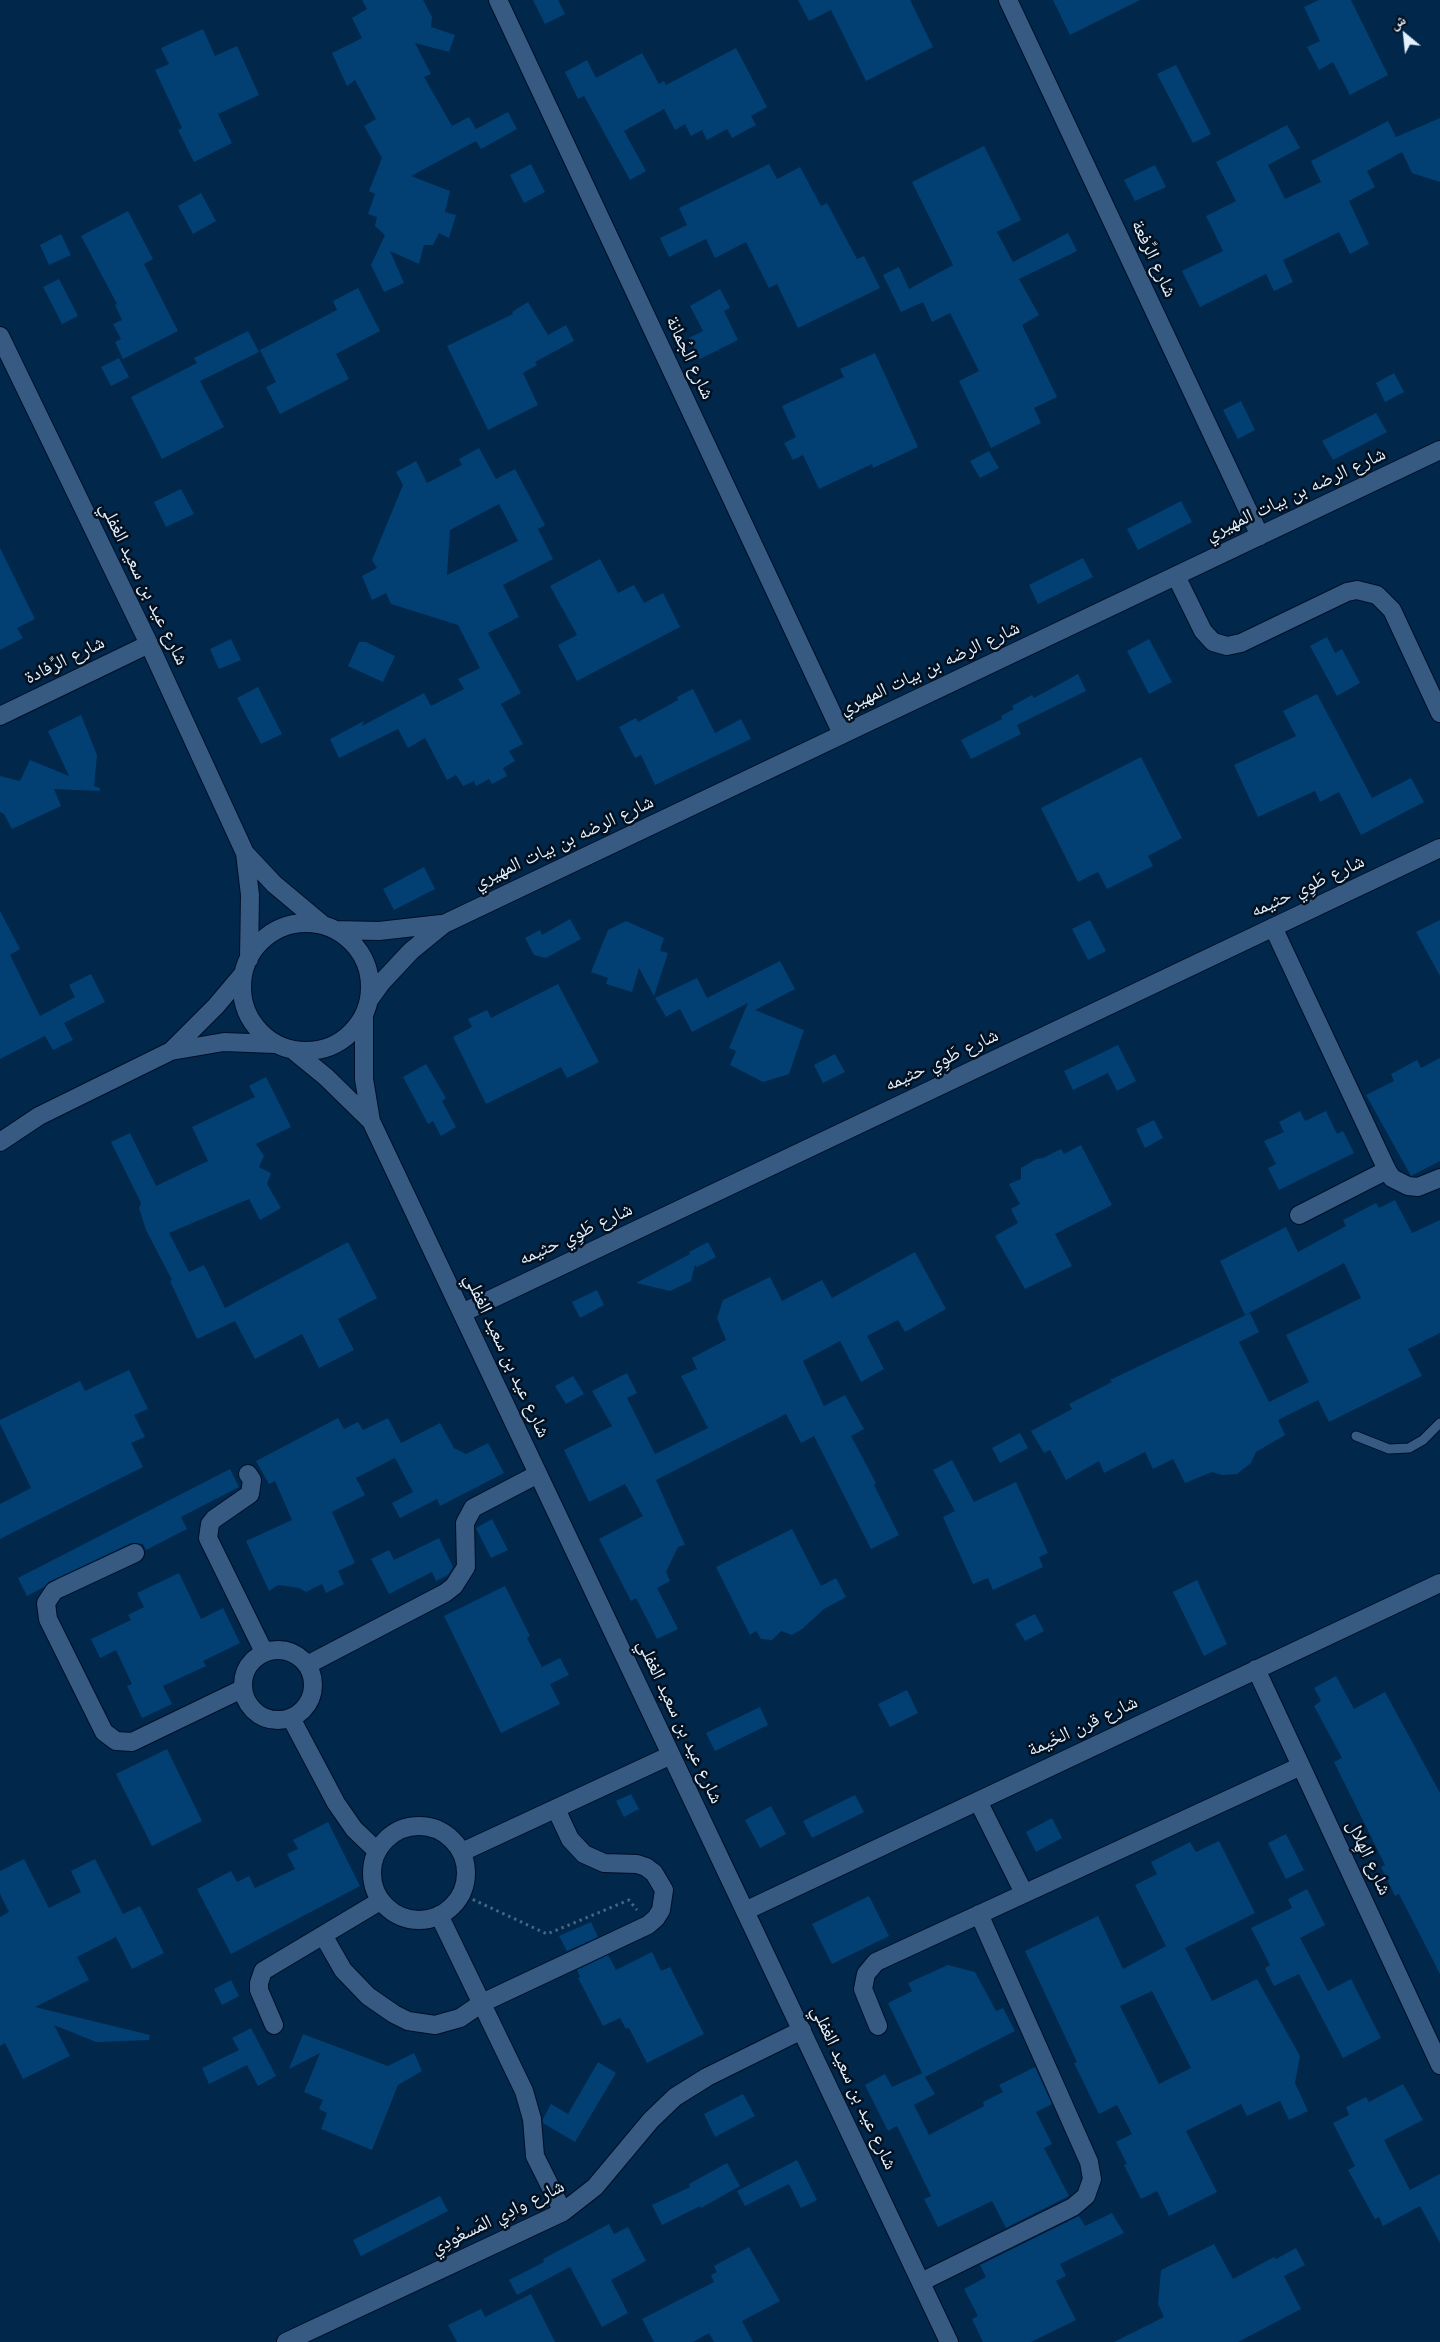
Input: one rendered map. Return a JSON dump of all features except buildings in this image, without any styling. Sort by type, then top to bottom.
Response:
[{"type":"street","name":"شارع الجُمانة","points":[[498,0],[842,734]]},
{"type":"street","name":"شارع الرِّفعة","points":[[1008,0],[1260,536]]},
{"type":"street","name":"شارع عيد بن سعيد الغفلي","points":[[0,336],[149,644],[245,853],[250,895],[246,966]]},
{"type":"street","name":"شارع الرضه بن بيات المهيري","points":[[367,1008],[382,982],[411,951],[444,924],[1260,536],[1438,455]]},
{"type":"street","points":[[1176,576],[1202,631],[1213,642],[1227,646],[1241,643],[1347,592],[1362,591],[1377,595],[1392,610],[1440,713]]},
{"type":"street","name":"شارع الرِّفادة","points":[[0,716],[149,644]]},
{"type":"street","name":"شارع طَوِي حثيمه","points":[[462,1313],[1440,848]]},
{"type":"street","name":"شارع عيد بن سعيد الغفلي","points":[[245,853],[274,884],[329,927]]},
{"type":"street","points":[[0,1142],[39,1116],[171,1051],[224,1042],[310,1051],[326,1048],[342,1040],[354,1029],[367,1008],[370,983],[367,966],[360,951],[349,939],[329,927],[294,924],[280,929],[267,936],[257,946],[246,966],[216,1006],[171,1051]]},
{"type":"street","name":"شارع الرضه بن بيات المهيري","points":[[329,927],[379,931],[444,924]]},
{"type":"street","points":[[1273,927],[1392,1178],[1408,1186],[1418,1186],[1440,1178]]},
{"type":"street","points":[[246,966],[242,991],[245,1007],[252,1022],[264,1035],[286,1047]]},
{"type":"street","name":"شارع عيد بن سعيد الغفلي","points":[[367,1008],[364,1072],[371,1121],[949,2342]]},
{"type":"street","name":"شارع عيد بن سعيد الغفلي","points":[[286,1047],[326,1076],[371,1121]]},
{"type":"street","points":[[1299,1215],[1387,1170]]},
{"type":"street","points":[[248,1474],[252,1480],[250,1494],[214,1518],[210,1524],[208,1538],[264,1652]]},
{"type":"street","points":[[307,1664],[445,1593],[454,1586],[466,1567],[465,1523],[473,1508],[538,1474]]},
{"type":"street","points":[[135,1553],[54,1591],[46,1604],[48,1619],[104,1732],[116,1741],[132,1742],[242,1689]]},
{"type":"street","name":"شارع قرن الخَيمة","points":[[745,1910],[1440,1583]]},
{"type":"street","points":[[275,1649],[286,1650],[296,1654],[307,1664],[314,1682],[313,1693],[301,1712],[291,1718],[269,1719],[260,1715],[245,1700],[242,1680],[249,1663],[264,1652],[275,1649]]},
{"type":"street","name":"شارع الهِلال","points":[[1256,1669],[1440,2065]]},
{"type":"street","points":[[291,1718],[336,1803],[354,1828],[377,1851]]},
{"type":"street","points":[[462,1852],[672,1755]]},
{"type":"street","points":[[878,2026],[863,1989],[866,1974],[870,1967],[883,1958],[1301,1766]]},
{"type":"street","points":[[978,1801],[1024,1894]]},
{"type":"street","points":[[323,1935],[332,1953],[354,1983],[381,2006],[408,2021],[422,2024],[448,2023],[472,2012],[482,2003],[648,1925],[661,1910],[664,1900],[664,1890],[654,1873],[646,1867],[637,1864],[604,1863],[584,1854],[570,1839],[556,1808]]},
{"type":"street","points":[[420,1825],[433,1827],[455,1841],[462,1852],[466,1873],[461,1894],[452,1906],[439,1915],[427,1920],[401,1917],[389,1910],[380,1901],[374,1889],[371,1876],[372,1863],[384,1840],[394,1832],[406,1827],[420,1825]]},
{"type":"street","points":[[274,2025],[259,1990],[259,1983],[263,1972],[380,1901]]},
{"type":"street","points":[[921,2282],[1073,2207],[1086,2196],[1092,2179],[1088,2162],[979,1914]]},
{"type":"street","points":[[439,1915],[524,2091],[532,2119],[535,2156],[563,2212]]},
{"type":"street","name":"شارع وادِي المَسعُودِي","points":[[286,2342],[563,2212],[595,2187],[651,2120],[674,2098],[707,2077],[802,2030]]},
{"type":"lane","points":[[1356,1436],[1389,1449],[1409,1448],[1439,1428]]},
{"type":"path","points":[[461,1894],[547,1934],[629,1900],[648,1925]]}]
